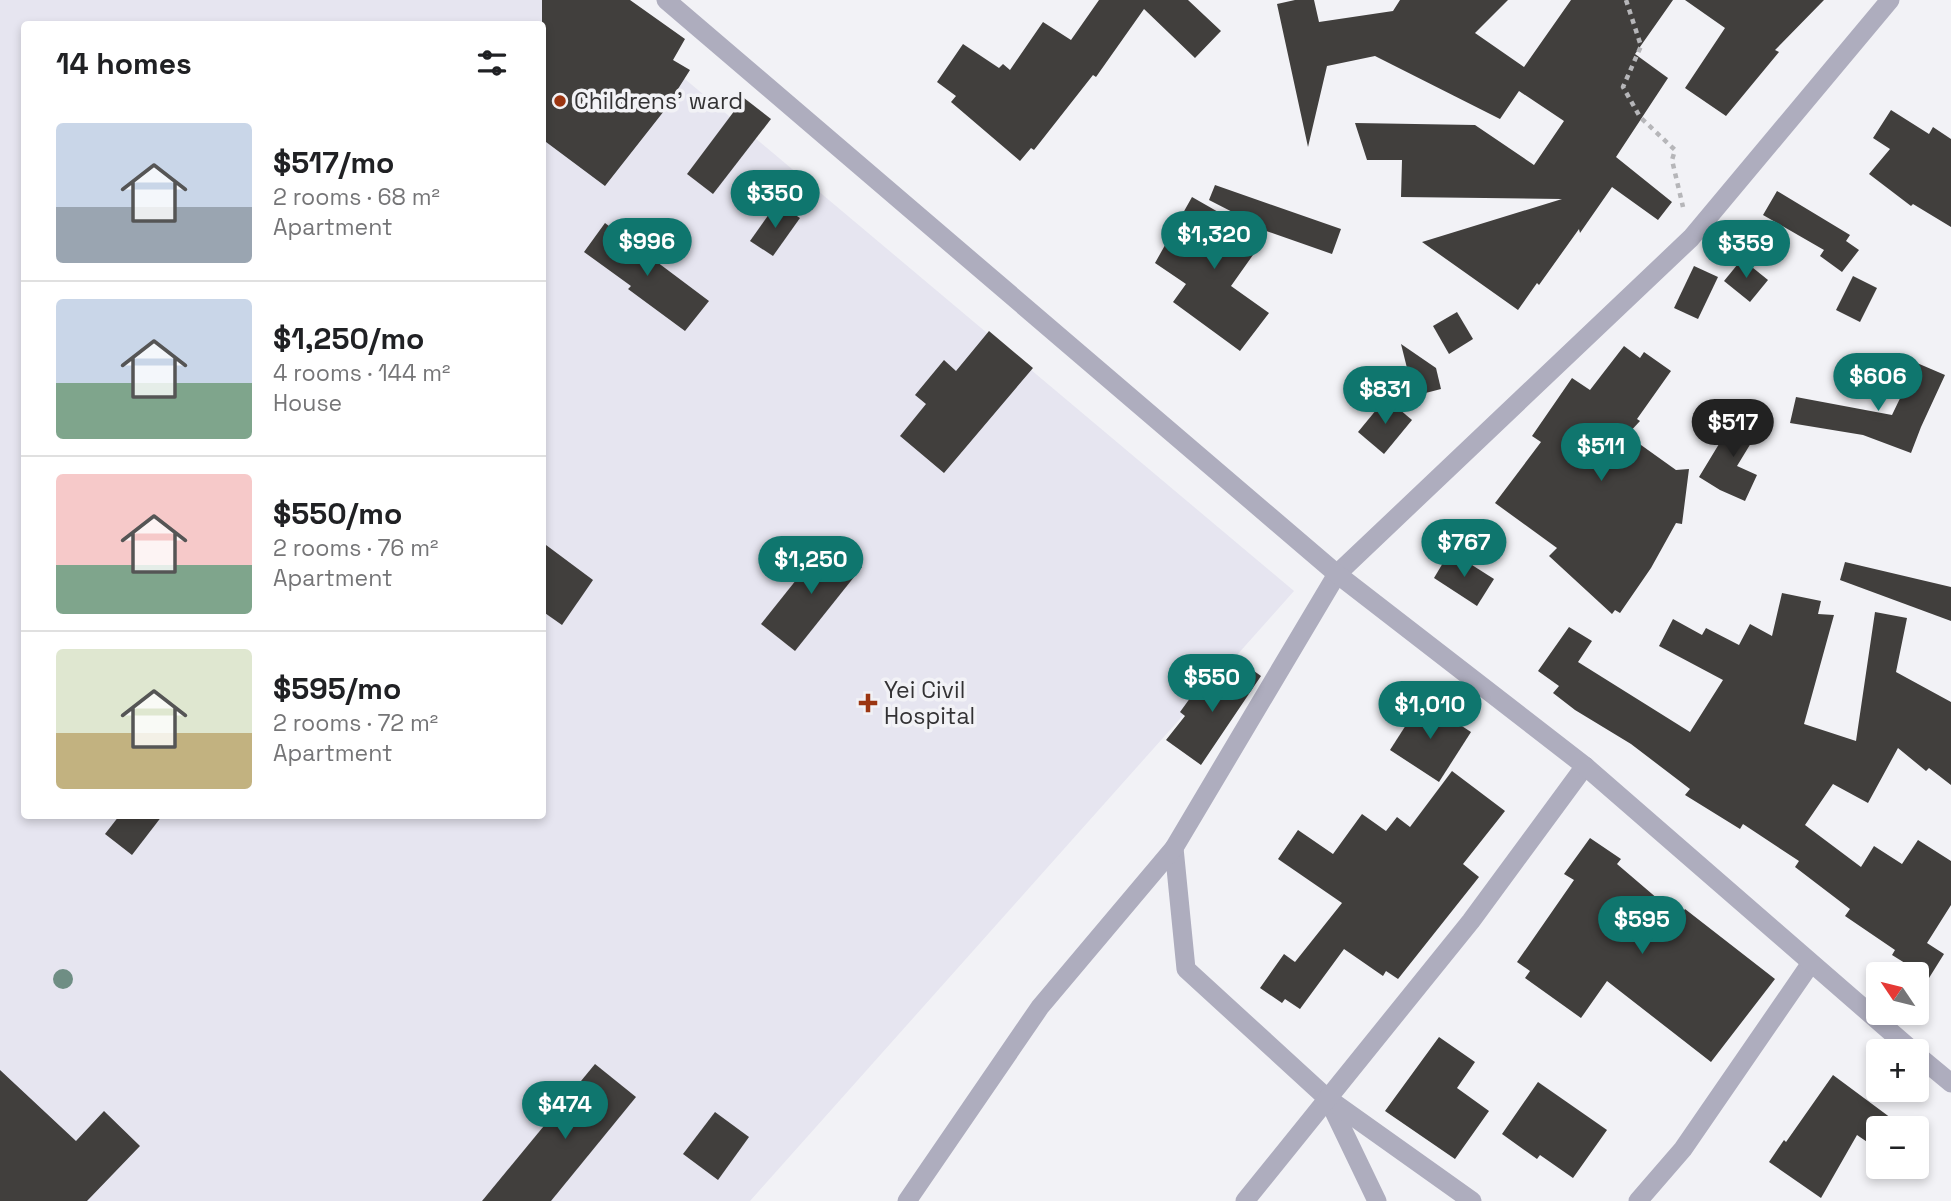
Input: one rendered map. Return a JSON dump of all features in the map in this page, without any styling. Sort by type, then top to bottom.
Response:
[{"type":"street","points":[[666,0],[1337,574],[1585,766],[1899,1039]]},
{"type":"street","points":[[907,1201],[1040,1007],[1174,848],[1337,574],[1690,238],[1890,0]]},
{"type":"street","points":[[1245,1201],[1471,921],[1585,766]]},
{"type":"street","points":[[1174,848],[1186,969],[1328,1099],[1472,1201]]},
{"type":"street","points":[[1638,1201],[1683,1149],[1811,963]]},
{"type":"street","points":[[1929,1065],[1951,1083]]},
{"type":"street","points":[[1328,1099],[1377,1201]]},
{"type":"path","points":[[1626,0],[1641,46],[1623,87],[1640,117],[1675,150],[1672,160],[1690,238]]},
{"type":"shaded area","name":"Yei Civil Hospital","points":[[0,0],[591,0],[1294,591],[750,1201],[0,1201]]},
{"type":"building","points":[[542,0],[630,0],[685,39],[673,60],[690,70],[664,111],[605,186],[546,142],[546,21],[542,21]]},
{"type":"building","points":[[1099,0],[1188,0],[1221,31],[1195,58],[1144,9],[1096,77],[1093,75],[1034,150],[1031,148],[1020,161],[951,102],[956,96],[937,82],[963,44],[999,68],[1003,64],[1010,70],[1043,22],[1071,40]]},
{"type":"building","points":[[1314,0],[1319,22],[1393,11],[1400,0],[1508,0],[1475,33],[1524,67],[1571,0],[1673,0],[1635,54],[1668,78],[1616,157],[1672,202],[1658,220],[1612,187],[1580,233],[1579,229],[1518,310],[1422,242],[1562,199],[1401,197],[1402,160],[1367,160],[1355,123],[1475,125],[1534,165],[1564,121],[1519,91],[1500,119],[1375,56],[1327,66],[1308,147],[1277,4]]},
{"type":"building","points":[[1685,0],[1824,0],[1775,50],[1779,52],[1726,116],[1685,88],[1725,28]]},
{"type":"building","points":[[744,98],[771,119],[713,194],[687,174]]},
{"type":"building","points":[[1891,110],[1929,134],[1933,127],[1951,139],[1951,227],[1913,204],[1911,206],[1869,174],[1890,149],[1873,138]]},
{"type":"building","points":[[1215,185],[1341,229],[1332,254],[1246,224],[1248,220],[1209,200]]},
{"type":"building","points":[[1777,191],[1850,235],[1846,241],[1859,250],[1842,272],[1820,256],[1824,250],[1763,215]]},
{"type":"building","points":[[1192,197],[1234,221],[1236,218],[1265,238],[1231,286],[1269,313],[1240,351],[1173,302],[1186,284],[1155,263]]},
{"type":"building","points":[[777,203],[800,218],[773,256],[750,241]]},
{"type":"building","points":[[605,223],[709,301],[685,331],[628,289],[631,286],[584,252]]},
{"type":"building","points":[[1742,259],[1768,280],[1750,302],[1724,281]]},
{"type":"building","points":[[1694,266],[1718,277],[1698,319],[1674,308]]},
{"type":"building","points":[[1853,276],[1877,288],[1860,322],[1836,310]]},
{"type":"building","points":[[1457,312],[1473,339],[1449,354],[1433,326]]},
{"type":"building","points":[[989,331],[1033,368],[944,473],[900,436],[926,404],[915,395],[944,360],[956,371]]},
{"type":"building","points":[[1401,344],[1436,368],[1441,389],[1414,396]]},
{"type":"building","points":[[1624,346],[1640,358],[1644,352],[1671,371],[1637,419],[1640,421],[1627,435],[1676,470],[1689,469],[1682,524],[1676,523],[1651,568],[1620,613],[1615,610],[1612,614],[1549,556],[1557,548],[1495,503],[1541,442],[1532,436],[1572,378],[1590,390]]},
{"type":"building","points":[[1917,363],[1945,375],[1911,453],[1863,435],[1790,423],[1796,397],[1892,415]]},
{"type":"building","points":[[1386,398],[1412,420],[1384,454],[1358,432]]},
{"type":"building","points":[[1739,411],[1762,425],[1737,466],[1757,475],[1745,501],[1699,477]]},
{"type":"building","points":[[828,540],[862,567],[795,651],[761,624]]},
{"type":"building","points":[[546,545],[593,580],[562,625],[546,614]]},
{"type":"building","points":[[1450,551],[1494,579],[1477,606],[1434,578]]},
{"type":"building","points":[[1845,562],[1951,587],[1951,621],[1840,580]]},
{"type":"building","points":[[1782,593],[1821,601],[1818,614],[1834,615],[1804,724],[1856,741],[1875,612],[1907,618],[1896,672],[1951,702],[1951,785],[1929,768],[1926,771],[1898,748],[1868,803],[1833,784],[1805,825],[1861,867],[1874,846],[1902,864],[1918,840],[1951,861],[1951,905],[1927,943],[1944,954],[1929,978],[1929,962],[1903,962],[1892,955],[1895,950],[1845,916],[1850,909],[1795,867],[1799,861],[1743,824],[1740,829],[1685,795],[1690,789],[1631,744],[1575,710],[1553,693],[1559,686],[1538,671],[1569,627],[1592,641],[1578,662],[1690,732],[1723,680],[1659,646],[1673,619],[1702,635],[1706,628],[1739,645],[1750,624],[1772,636]]},
{"type":"building","points":[[1240,661],[1261,676],[1201,765],[1166,740],[1185,716],[1180,712],[1201,683],[1216,694]]},
{"type":"building","points":[[1422,700],[1471,732],[1439,782],[1390,750]]},
{"type":"building","points":[[1452,771],[1505,811],[1463,864],[1479,877],[1398,979],[1386,971],[1383,976],[1344,949],[1300,1009],[1285,999],[1282,1003],[1260,988],[1284,954],[1295,962],[1342,903],[1278,859],[1298,830],[1333,854],[1362,814],[1386,831],[1397,817],[1410,827]]},
{"type":"building","points":[[117,819],[160,819],[132,855],[105,834]]},
{"type":"building","points":[[1590,838],[1621,859],[1617,864],[1679,917],[1685,909],[1775,979],[1711,1062],[1607,981],[1581,1018],[1525,978],[1530,971],[1517,962],[1574,880],[1564,874]]},
{"type":"building","points":[[1439,1037],[1475,1062],[1457,1088],[1489,1111],[1455,1159],[1385,1111]]},
{"type":"building","points":[[595,1064],[636,1097],[551,1201],[482,1201]]},
{"type":"building","points":[[0,1070],[76,1141],[104,1111],[140,1146],[87,1201],[0,1201]]},
{"type":"building","points":[[1833,1075],[1888,1116],[1866,1116],[1866,1141],[1857,1135],[1821,1198],[1769,1162],[1784,1140],[1786,1142]]},
{"type":"building","points":[[1538,1082],[1607,1130],[1573,1178],[1540,1155],[1537,1159],[1502,1134]]},
{"type":"building","points":[[715,1112],[749,1137],[718,1180],[683,1154]]},
{"type":"place","name":"Childrens' ward","points":[[560,101]]},
{"type":"place","name":"Yei Civil Hospital","points":[[868,703]]}]
